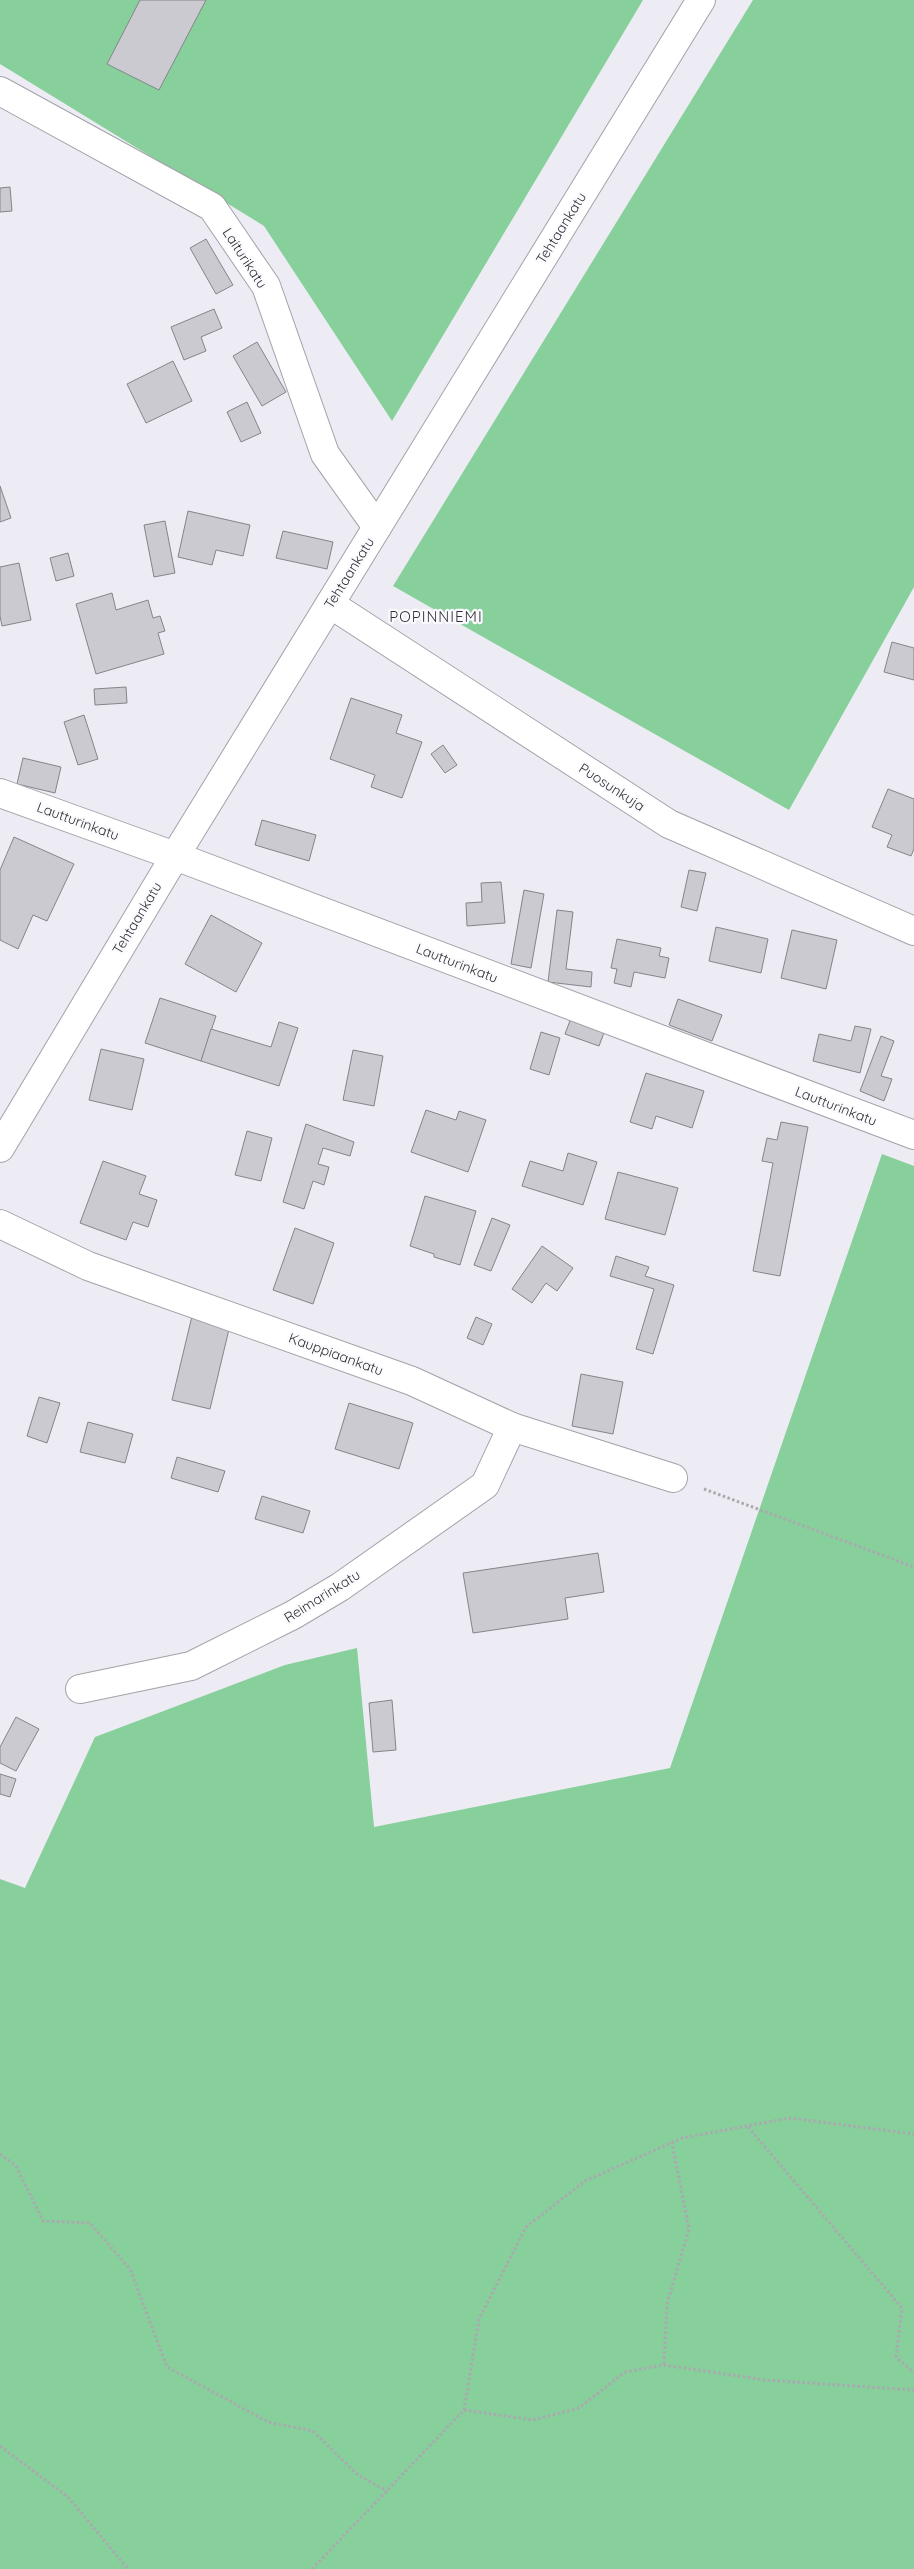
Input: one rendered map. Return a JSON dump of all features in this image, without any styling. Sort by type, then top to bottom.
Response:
[{"type":"street","name":"Tehtaankatu","points":[[0,1148],[174,856],[701,0]]},
{"type":"street","name":"Laiturikatu","points":[[0,91],[212,207],[266,286],[325,454],[377,527]]},
{"type":"street","name":"Puosunkuja","points":[[330,604],[669,824],[914,931]]},
{"type":"street","name":"Lautturinkatu","points":[[0,793],[174,856],[914,1135]]},
{"type":"street","name":"Kauppiaankatu","points":[[0,1224],[88,1266],[412,1381],[512,1427],[673,1478]]},
{"type":"street","name":"Reimarinkatu","points":[[80,1690],[190,1666],[292,1615],[340,1587],[485,1485],[512,1427]]},
{"type":"path","points":[[673,1478],[914,1567]]},
{"type":"path","points":[[312,2569],[464,2410],[479,2319],[526,2227],[585,2181],[682,2138],[790,2118],[914,2134]]},
{"type":"path","points":[[748,2126],[902,2308],[896,2357],[914,2373]]},
{"type":"path","points":[[664,2365],[666,2304],[689,2229],[672,2143]]},
{"type":"path","points":[[0,2154],[16,2166],[43,2221],[90,2223],[130,2269],[167,2367],[268,2422],[313,2431],[358,2475],[387,2491]]},
{"type":"path","points":[[464,2410],[534,2420],[579,2408],[625,2372],[664,2365],[765,2380],[914,2390]]},
{"type":"path","points":[[0,2446],[68,2497],[128,2569]]},
{"type":"green space","points":[[0,0],[643,0],[392,421],[264,226],[0,64]]},
{"type":"green space","points":[[753,0],[914,0],[914,587],[789,810],[393,586]]},
{"type":"green space","points":[[882,1154],[914,1166],[914,2569],[0,2569],[0,1879],[25,1888],[95,1737],[285,1665],[357,1648],[374,1827],[670,1768]]},
{"type":"building","points":[[140,0],[206,0],[159,90],[107,64]]},
{"type":"building","points":[[10,187],[12,211],[0,212],[0,188]]},
{"type":"building","points":[[206,239],[233,285],[216,294],[190,248]]},
{"type":"building","points":[[214,309],[222,328],[201,337],[206,351],[184,360],[171,327]]},
{"type":"building","points":[[257,342],[286,392],[262,406],[233,356]]},
{"type":"building","points":[[173,361],[192,401],[146,423],[127,384]]},
{"type":"building","points":[[247,402],[261,433],[241,442],[227,412]]},
{"type":"building","points":[[0,486],[11,518],[0,522]]},
{"type":"building","points":[[188,511],[250,525],[243,556],[216,550],[212,565],[178,557]]},
{"type":"building","points":[[165,521],[175,573],[154,577],[144,525]]},
{"type":"building","points":[[283,531],[333,542],[327,569],[276,558]]},
{"type":"building","points":[[68,553],[74,576],[56,581],[50,558]]},
{"type":"building","points":[[19,563],[31,620],[2,626],[0,616],[0,567]]},
{"type":"building","points":[[112,593],[116,610],[148,600],[153,618],[160,616],[165,631],[158,633],[164,654],[96,674],[76,604]]},
{"type":"building","points":[[892,642],[914,648],[914,680],[884,672]]},
{"type":"building","points":[[126,687],[127,703],[95,705],[94,689]]},
{"type":"building","points":[[351,698],[402,715],[396,733],[422,742],[402,798],[371,787],[375,775],[330,759]]},
{"type":"building","points":[[84,715],[98,759],[78,765],[64,722]]},
{"type":"building","points":[[443,745],[457,765],[445,773],[431,754]]},
{"type":"building","points":[[23,758],[61,767],[55,793],[17,784]]},
{"type":"building","points":[[888,789],[914,799],[914,849],[911,856],[887,847],[892,835],[872,827]]},
{"type":"building","points":[[262,820],[316,835],[309,861],[255,845]]},
{"type":"building","points":[[14,837],[74,864],[47,921],[33,915],[18,949],[0,940],[0,870]]},
{"type":"building","points":[[689,870],[706,873],[697,911],[681,907]]},
{"type":"building","points":[[501,882],[505,923],[467,926],[466,903],[482,902],[481,883]]},
{"type":"building","points":[[524,890],[544,894],[531,968],[511,964]]},
{"type":"building","points":[[557,910],[573,912],[566,969],[592,972],[591,987],[548,982]]},
{"type":"building","points":[[211,915],[262,943],[236,992],[185,964]]},
{"type":"building","points":[[716,927],[768,939],[761,973],[709,961]]},
{"type":"building","points":[[792,930],[837,940],[826,989],[781,978]]},
{"type":"building","points":[[617,939],[661,948],[659,956],[669,958],[665,978],[634,972],[631,987],[614,983],[617,969],[611,968]]},
{"type":"building","points":[[160,998],[216,1016],[201,1061],[145,1043]]},
{"type":"building","points":[[678,999],[722,1015],[712,1041],[669,1025]]},
{"type":"building","points":[[571,1018],[605,1030],[599,1046],[565,1034]]},
{"type":"building","points":[[279,1022],[298,1028],[279,1086],[201,1061],[211,1029],[271,1047]]},
{"type":"building","points":[[855,1026],[871,1029],[860,1073],[813,1061],[819,1034],[851,1041]]},
{"type":"building","points":[[541,1032],[560,1038],[549,1075],[530,1069]]},
{"type":"building","points":[[881,1036],[894,1041],[881,1076],[892,1079],[884,1101],[860,1091]]},
{"type":"building","points":[[101,1049],[144,1059],[132,1110],[89,1100]]},
{"type":"building","points":[[353,1050],[383,1056],[374,1106],[343,1100]]},
{"type":"building","points":[[646,1073],[704,1091],[692,1128],[656,1116],[652,1129],[630,1122]]},
{"type":"building","points":[[426,1110],[456,1120],[459,1111],[486,1120],[468,1172],[411,1152]]},
{"type":"building","points":[[781,1122],[808,1127],[780,1276],[753,1271],[773,1163],[762,1161],[767,1138],[777,1140]]},
{"type":"building","points":[[306,1124],[354,1142],[350,1156],[323,1148],[318,1164],[329,1167],[324,1185],[313,1181],[304,1209],[283,1202]]},
{"type":"building","points":[[247,1131],[272,1138],[261,1181],[235,1175]]},
{"type":"building","points":[[568,1153],[597,1162],[583,1205],[522,1186],[530,1161],[563,1171]]},
{"type":"building","points":[[103,1161],[146,1176],[139,1194],[157,1200],[148,1227],[133,1222],[126,1240],[80,1223]]},
{"type":"building","points":[[618,1172],[678,1188],[665,1235],[605,1219]]},
{"type":"building","points":[[425,1196],[476,1211],[460,1265],[434,1257],[434,1254],[410,1246]]},
{"type":"building","points":[[492,1218],[510,1225],[491,1271],[474,1265]]},
{"type":"building","points":[[295,1228],[334,1243],[313,1304],[273,1290]]},
{"type":"building","points":[[542,1246],[573,1268],[557,1291],[546,1283],[532,1303],[512,1289]]},
{"type":"building","points":[[616,1256],[649,1267],[645,1276],[674,1285],[653,1354],[636,1349],[654,1289],[610,1276]]},
{"type":"building","points":[[192,1316],[230,1325],[210,1409],[172,1400]]},
{"type":"building","points":[[476,1317],[492,1324],[483,1345],[467,1338]]},
{"type":"building","points":[[581,1374],[623,1382],[613,1434],[572,1426]]},
{"type":"building","points":[[39,1397],[60,1403],[47,1443],[27,1436]]},
{"type":"building","points":[[349,1403],[413,1423],[399,1469],[335,1449]]},
{"type":"building","points":[[88,1422],[133,1434],[125,1463],[80,1452]]},
{"type":"building","points":[[177,1457],[225,1471],[218,1492],[171,1478]]},
{"type":"building","points":[[262,1496],[310,1511],[303,1533],[255,1519]]},
{"type":"building","points":[[598,1553],[604,1592],[565,1598],[568,1619],[473,1633],[463,1573]]},
{"type":"building","points":[[392,1700],[396,1750],[373,1752],[369,1703]]},
{"type":"building","points":[[16,1717],[39,1729],[16,1771],[0,1763],[0,1747]]},
{"type":"building","points":[[0,1774],[16,1779],[10,1797],[0,1794]]},
{"type":"district","name":"POPINNIEMI","points":[[436,616]]}]
